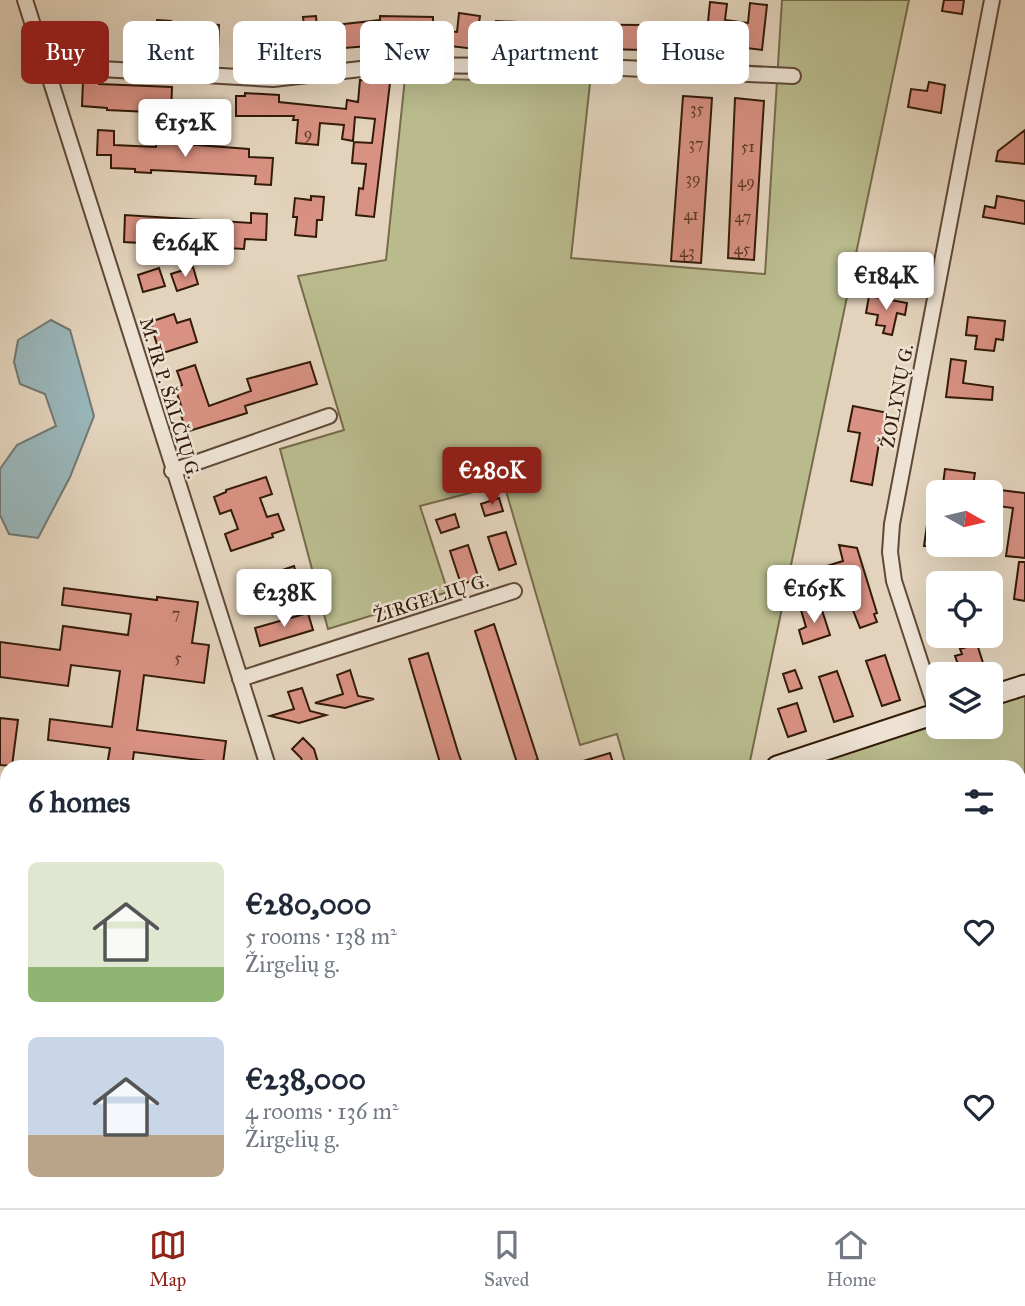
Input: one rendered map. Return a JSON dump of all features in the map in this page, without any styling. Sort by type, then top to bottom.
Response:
[{"type":"main road","points":[[1003,692],[1025,685]]},
{"type":"main road","points":[[795,760],[926,717]]},
{"type":"street","name":"M. IR P. ŠALČIŲ G.","points":[[25,0],[31,21]]},
{"type":"street","name":"ŽOLYNŲ G.","points":[[926,679],[894,582],[890,552],[897,498],[992,0]]},
{"type":"street","points":[[109,69],[273,79],[396,65],[603,67],[793,76]]},
{"type":"street","name":"M. IR P. ŠALČIŲ G.","points":[[50,84],[266,760]]},
{"type":"street","points":[[172,471],[329,416]]},
{"type":"street","name":"ŽIRGELIŲ G.","points":[[240,679],[514,591]]},
{"type":"green space","points":[[782,0],[909,0],[750,760],[624,760],[617,734],[580,745],[504,484],[420,506],[448,592],[328,629],[280,449],[344,430],[298,276],[386,260],[404,84],[454,84],[454,79],[468,80],[468,84],[590,84],[571,258],[765,274]]},
{"type":"green space","points":[[1025,685],[1025,760],[785,760],[926,717],[926,739],[1003,739],[1003,692]]},
{"type":"water","points":[[51,320],[70,330],[94,416],[70,477],[38,538],[9,534],[0,515],[0,469],[17,445],[56,426],[45,394],[20,384],[14,362],[18,340]]},
{"type":"building","points":[[944,0],[964,0],[962,14],[942,11]]},
{"type":"building","points":[[710,2],[727,4],[725,20],[733,21],[708,21]]},
{"type":"building","points":[[750,3],[767,5],[762,50],[749,48]]},
{"type":"building","points":[[459,13],[480,16],[479,21],[468,21],[468,48],[454,46],[454,32],[457,32]]},
{"type":"building","points":[[316,16],[316,21],[304,21],[303,17]]},
{"type":"building","points":[[380,16],[433,17],[433,21],[371,21],[380,20]]},
{"type":"building","points":[[360,22],[360,47],[346,48],[346,24]]},
{"type":"building","points":[[623,25],[637,25],[637,50],[623,49]]},
{"type":"building","points":[[360,80],[360,84],[390,84],[374,217],[356,215],[359,188],[363,189],[366,164],[352,163],[354,142],[372,143],[375,119],[355,117],[353,141],[342,139],[344,125],[320,123],[318,145],[296,143],[298,120],[293,120],[294,116],[236,116],[236,96],[245,96],[245,93],[279,95],[279,102],[346,109],[347,100],[358,102]]},
{"type":"building","points":[[929,82],[945,85],[941,113],[908,107],[911,89],[927,91]]},
{"type":"building","points":[[83,84],[172,87],[171,113],[82,106]]},
{"type":"building","points":[[683,96],[712,98],[701,263],[671,261]]},
{"type":"building","points":[[735,98],[764,101],[754,260],[728,258]]},
{"type":"building","points":[[188,108],[225,111],[224,127],[186,124]]},
{"type":"building","points":[[98,130],[114,131],[114,145],[156,147],[156,144],[183,144],[249,149],[249,157],[273,158],[271,185],[255,184],[256,176],[151,170],[151,173],[111,168],[111,155],[97,155]]},
{"type":"building","points":[[1025,130],[1025,164],[996,161],[998,151]]},
{"type":"building","points":[[311,196],[324,197],[322,220],[317,220],[316,237],[295,235],[295,198],[311,200]]},
{"type":"building","points":[[997,196],[1025,201],[1025,224],[983,217],[985,206],[995,208]]},
{"type":"building","points":[[251,213],[267,214],[266,240],[245,239],[244,249],[124,242],[125,215],[251,223]]},
{"type":"building","points":[[193,267],[198,284],[177,291],[171,274]]},
{"type":"building","points":[[159,268],[165,286],[143,292],[138,275]]},
{"type":"building","points":[[869,296],[907,303],[905,315],[897,313],[892,335],[883,333],[885,326],[876,325],[878,315],[866,313]]},
{"type":"building","points":[[174,314],[177,323],[190,319],[197,342],[160,354],[150,322]]},
{"type":"building","points":[[968,317],[1005,321],[1003,340],[996,339],[994,351],[975,349],[977,336],[966,335]]},
{"type":"building","points":[[951,359],[966,361],[963,383],[993,387],[992,400],[946,397]]},
{"type":"building","points":[[310,362],[317,384],[245,406],[247,413],[186,432],[181,415],[184,414],[175,388],[182,385],[177,371],[195,365],[209,406],[251,391],[247,379]]},
{"type":"building","points":[[853,406],[888,413],[883,437],[880,437],[872,485],[851,481],[860,433],[848,431]]},
{"type":"building","points":[[945,469],[975,473],[974,480],[944,480]]},
{"type":"building","points":[[266,477],[272,494],[260,498],[267,517],[278,514],[284,530],[272,534],[273,537],[231,551],[225,534],[238,529],[231,510],[220,514],[214,497],[226,490]]},
{"type":"building","points":[[1003,490],[1025,493],[1025,558],[1006,556],[1013,508],[1003,507]]},
{"type":"building","points":[[499,498],[503,511],[485,516],[481,504]]},
{"type":"building","points":[[455,514],[459,527],[441,533],[436,520]]},
{"type":"building","points":[[506,532],[516,564],[499,570],[488,537]]},
{"type":"building","points":[[468,545],[479,579],[461,584],[450,551]]},
{"type":"building","points":[[839,545],[857,548],[877,613],[874,614],[877,622],[860,628],[847,595],[852,593],[845,592],[841,580],[822,587],[814,585],[817,569],[843,561]]},
{"type":"building","points":[[1019,562],[1025,562],[1025,601],[1014,599]]},
{"type":"building","points":[[294,566],[299,583],[244,602],[238,585]]},
{"type":"building","points":[[64,588],[157,600],[157,597],[198,602],[192,643],[209,645],[204,683],[144,675],[137,730],[226,741],[223,760],[199,760],[134,752],[133,760],[108,760],[110,748],[48,740],[50,719],[112,727],[120,671],[71,665],[68,686],[0,677],[0,642],[60,650],[63,626],[128,635],[131,614],[62,605]]},
{"type":"building","points":[[820,604],[830,635],[803,644],[799,630],[806,627],[801,610]]},
{"type":"building","points":[[308,613],[313,630],[260,646],[255,628]]},
{"type":"building","points":[[494,624],[538,760],[516,760],[475,631]]},
{"type":"building","points":[[978,648],[983,662],[957,662],[955,656],[962,654],[960,649]]},
{"type":"building","points":[[428,653],[461,760],[439,760],[409,659]]},
{"type":"building","points":[[885,655],[900,700],[882,706],[866,661]]},
{"type":"building","points":[[350,670],[358,696],[374,699],[345,708],[315,703],[343,694],[337,675]]},
{"type":"building","points":[[795,670],[802,688],[789,692],[783,674]]},
{"type":"building","points":[[837,671],[853,716],[834,722],[819,677]]},
{"type":"building","points":[[302,688],[310,711],[326,715],[299,723],[270,716],[294,709],[288,692]]},
{"type":"building","points":[[797,703],[806,731],[788,737],[778,709]]},
{"type":"building","points":[[0,718],[18,720],[13,760],[0,760]]},
{"type":"building","points":[[303,738],[314,749],[317,760],[302,760],[292,749]]},
{"type":"building","points":[[610,753],[612,760],[586,760]]}]
